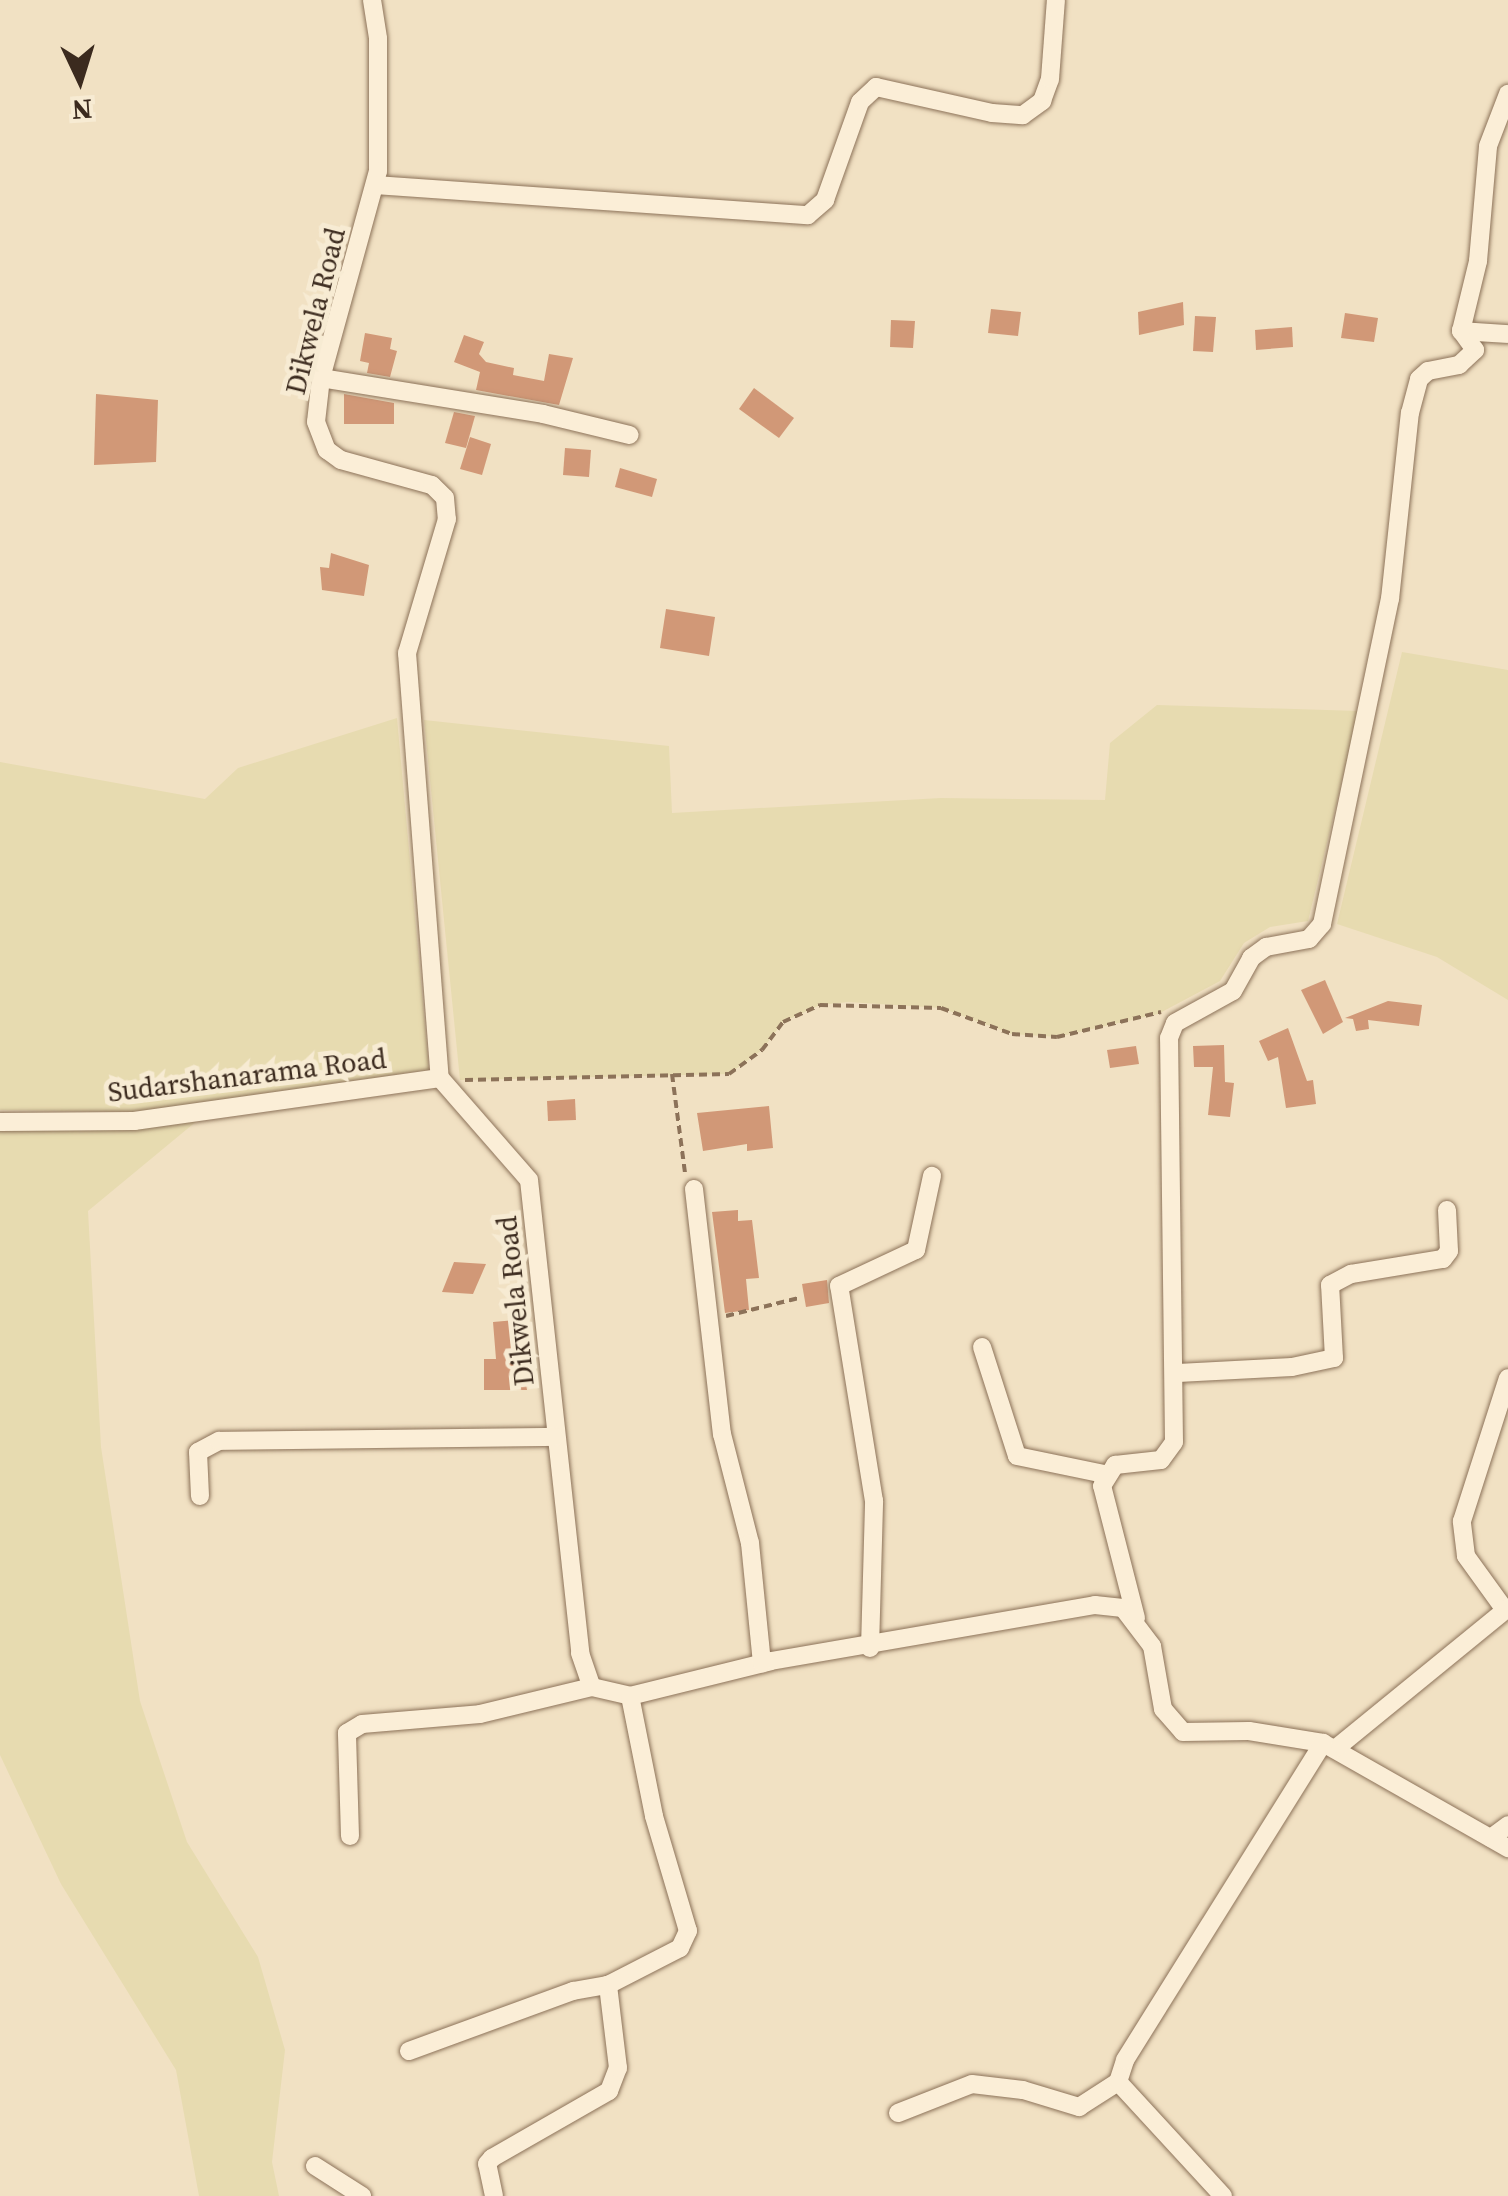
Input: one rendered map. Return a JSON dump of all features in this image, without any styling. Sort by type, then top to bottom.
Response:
[{"type":"street","name":"Dikwela Road","points":[[372,0],[378,39],[375,185],[320,378],[316,422],[327,450],[341,460],[432,486],[445,498],[447,519],[407,653],[440,1078],[529,1180],[580,1653],[592,1687]]},
{"type":"street","points":[[375,185],[808,215],[825,200],[860,102],[876,87],[992,113],[1023,115],[1042,102],[1050,80],[1056,0]]},
{"type":"street","points":[[1104,1474],[1115,1465],[1170,1454],[1178,1373],[1169,1038],[1175,1023],[1233,991],[1251,958],[1266,947],[1310,938],[1322,924],[1390,599],[1410,413],[1418,380],[1428,371],[1459,364],[1474,350],[1461,331],[1478,261],[1488,146],[1508,94]]},
{"type":"street","points":[[1461,331],[1508,334]]},
{"type":"street","points":[[320,378],[543,414],[630,436]]},
{"type":"street","name":"Sudarshanarama Road","points":[[0,1122],[134,1121],[440,1078]]},
{"type":"street","points":[[870,1648],[874,1501],[839,1286],[916,1250],[932,1176]]},
{"type":"street","points":[[694,1189],[722,1434],[750,1543],[762,1663]]},
{"type":"street","points":[[1178,1373],[1292,1367],[1334,1358],[1330,1285],[1351,1274],[1443,1259],[1449,1250],[1447,1210]]},
{"type":"street","points":[[982,1347],[1018,1456],[1104,1474]]},
{"type":"street","points":[[898,2113],[972,2084],[1023,2090],[1079,2107],[1118,2082],[1125,2060],[1329,1746],[1507,1609],[1466,1556],[1462,1520],[1508,1378]]},
{"type":"street","points":[[200,1496],[198,1452],[219,1441],[555,1437]]},
{"type":"street","points":[[1104,1474],[1108,1516],[1136,1618],[1152,1646],[1164,1709],[1183,1732],[1249,1731],[1329,1746],[1508,1848]]},
{"type":"street","points":[[350,1836],[347,1733],[362,1724],[480,1714],[592,1687],[630,1696],[762,1663],[870,1648],[1095,1605],[1123,1608],[1136,1618]]},
{"type":"street","points":[[409,2052],[573,1990],[608,1985],[680,1948],[688,1931],[630,1696]]},
{"type":"street","points":[[1491,1838],[1508,1825]]},
{"type":"street","points":[[494,2196],[487,2164],[492,2158],[609,2091],[618,2068],[608,1985]]},
{"type":"street","points":[[1118,2082],[1223,2196]]},
{"type":"street","points":[[315,2166],[362,2196]]},
{"type":"path","points":[[440,1078],[729,1074],[762,1050],[783,1022],[820,1005],[941,1008],[1012,1034],[1057,1037],[1174,1006]]},
{"type":"path","points":[[672,1074],[685,1178],[694,1189]]},
{"type":"path","points":[[706,1318],[765,1311],[799,1298]]},
{"type":"shaded area","points":[[1402,652],[1508,670],[1508,1000],[1437,957],[1337,924]]},
{"type":"shaded area","points":[[1157,705],[1359,711],[1308,921],[1270,927],[1244,943],[1220,981],[1158,1014],[1057,1037],[1012,1034],[941,1008],[848,1002],[820,1005],[783,1022],[762,1050],[729,1074],[460,1080],[424,720],[669,746],[672,813],[941,798],[1105,800],[1110,743]]},
{"type":"shaded area","points":[[397,718],[429,1070],[134,1112],[0,1110],[0,762],[205,799],[238,768]]},
{"type":"shaded area","points":[[198,1120],[88,1211],[101,1447],[140,1701],[187,1842],[258,1957],[285,2050],[272,2162],[279,2196],[199,2196],[176,2070],[61,1884],[0,1755],[0,1129]]},
{"type":"building","points":[[1183,302],[1184,325],[1139,335],[1138,312]]},
{"type":"building","points":[[991,309],[1021,312],[1018,336],[988,333]]},
{"type":"building","points":[[1345,313],[1378,318],[1374,342],[1341,338]]},
{"type":"building","points":[[1195,316],[1216,317],[1213,352],[1193,351]]},
{"type":"building","points":[[891,320],[915,321],[913,348],[890,347]]},
{"type":"building","points":[[1292,327],[1293,347],[1256,350],[1255,330]]},
{"type":"building","points":[[365,333],[392,338],[390,349],[397,351],[390,377],[367,373],[369,363],[360,361]]},
{"type":"building","points":[[464,335],[484,342],[479,354],[486,362],[514,368],[513,375],[544,381],[549,354],[573,358],[559,405],[476,390],[480,372],[454,362]]},
{"type":"building","points":[[754,388],[794,418],[779,438],[739,409]]},
{"type":"building","points":[[96,394],[158,400],[156,462],[94,465]]},
{"type":"building","points":[[344,394],[394,403],[394,424],[344,424]]},
{"type":"building","points":[[454,412],[475,416],[466,448],[445,443]]},
{"type":"building","points":[[470,437],[491,444],[482,475],[460,469]]},
{"type":"building","points":[[565,448],[591,450],[589,477],[563,475]]},
{"type":"building","points":[[620,468],[657,479],[652,497],[615,487]]},
{"type":"building","points":[[331,553],[369,565],[364,596],[322,590],[320,567],[329,568]]},
{"type":"building","points":[[666,609],[715,617],[709,656],[660,648]]},
{"type":"building","points":[[1325,980],[1343,1022],[1323,1034],[1301,990]]},
{"type":"building","points":[[1388,1001],[1422,1005],[1419,1026],[1368,1020],[1369,1029],[1356,1031],[1353,1019],[1345,1018]]},
{"type":"building","points":[[1288,1028],[1307,1081],[1313,1080],[1316,1104],[1286,1108],[1278,1057],[1268,1061],[1259,1041]]},
{"type":"building","points":[[1224,1045],[1225,1082],[1234,1083],[1230,1117],[1208,1115],[1213,1067],[1194,1067],[1193,1046]]},
{"type":"building","points":[[1136,1046],[1139,1064],[1110,1068],[1107,1050]]},
{"type":"building","points":[[575,1099],[576,1120],[548,1121],[547,1101]]},
{"type":"building","points":[[769,1106],[773,1148],[747,1151],[747,1144],[703,1151],[697,1113]]},
{"type":"building","points":[[738,1210],[738,1221],[752,1220],[759,1278],[746,1279],[749,1310],[725,1313],[712,1212]]},
{"type":"building","points":[[454,1262],[486,1264],[473,1294],[442,1292]]},
{"type":"building","points":[[827,1280],[829,1303],[806,1307],[802,1284]]},
{"type":"building","points":[[515,1320],[527,1390],[484,1390],[484,1359],[496,1359],[493,1322]]}]
